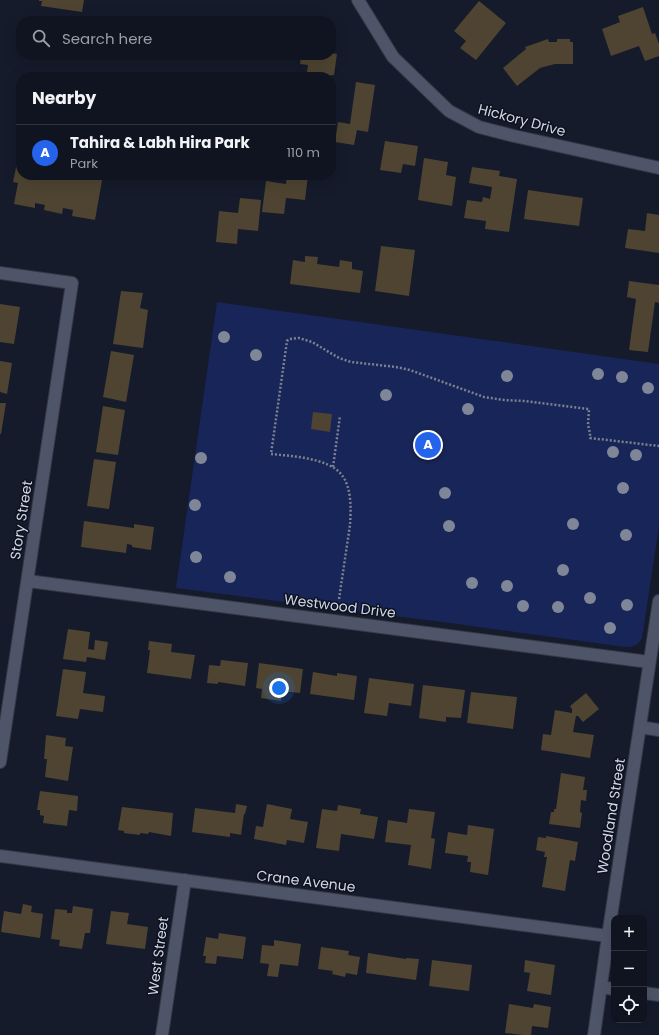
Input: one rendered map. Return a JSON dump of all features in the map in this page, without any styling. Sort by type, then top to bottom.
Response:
[{"type":"street","name":"Hickory Drive","points":[[358,0],[393,57],[449,111],[480,127],[659,168]]},
{"type":"street","name":"Story Street","points":[[0,273],[72,283],[0,762]]},
{"type":"street","name":"Westwood Drive","points":[[28,580],[649,662]]},
{"type":"street","name":"Woodland Street","points":[[594,1035],[659,601]]},
{"type":"street","points":[[640,727],[659,730]]},
{"type":"street","name":"Crane Avenue","points":[[0,856],[608,936]]},
{"type":"street","name":"West Street","points":[[162,1035],[184,880]]},
{"type":"street","points":[[601,987],[611,989]]},
{"type":"street","points":[[647,993],[659,995]]},
{"type":"path","points":[[340,599],[351,515],[347,484],[341,474],[333,468],[311,459],[271,454],[287,341],[289,339],[299,338],[312,342],[339,358],[351,362],[410,370],[484,397],[589,409],[588,425],[590,438],[659,446]]},
{"type":"path","points":[[333,468],[340,416]]},
{"type":"shaded area","points":[[217,302],[659,364],[659,526],[642,638],[639,643],[633,646],[625,647],[176,588]]},
{"type":"building","points":[[39,0],[84,0],[82,12],[41,6],[42,1]]},
{"type":"building","points":[[479,1],[506,23],[476,60],[460,48],[466,41],[454,31]]},
{"type":"building","points":[[643,7],[652,34],[655,33],[659,44],[659,56],[645,61],[639,46],[611,56],[602,29],[620,22],[618,16]]},
{"type":"building","points":[[548,39],[549,42],[557,42],[557,39],[570,39],[570,42],[573,42],[573,64],[555,64],[540,68],[517,86],[503,68],[526,49],[525,47]]},
{"type":"building","points":[[337,54],[334,72],[307,72],[308,65],[300,64],[300,60],[336,60]]},
{"type":"building","points":[[356,82],[375,85],[368,132],[357,130],[354,145],[336,142],[338,122],[350,124]]},
{"type":"building","points":[[385,141],[418,146],[415,166],[403,164],[401,173],[380,170]]},
{"type":"building","points":[[424,158],[448,162],[446,175],[456,177],[452,206],[418,200]]},
{"type":"building","points":[[472,167],[500,171],[499,176],[517,179],[509,232],[485,229],[486,221],[464,218],[467,200],[482,202],[483,197],[490,199],[492,187],[469,183]]},
{"type":"building","points":[[16,168],[16,180],[102,180],[95,220],[72,216],[73,210],[63,208],[62,214],[44,210],[45,205],[35,203],[35,208],[14,204],[18,183],[13,182]]},
{"type":"building","points":[[286,180],[307,180],[305,200],[286,198],[284,214],[262,212],[266,181],[286,184]]},
{"type":"building","points":[[528,190],[583,198],[579,226],[524,219]]},
{"type":"building","points":[[240,198],[261,200],[258,231],[238,229],[237,244],[216,242],[219,211],[238,213]]},
{"type":"building","points":[[647,213],[659,215],[659,253],[625,248],[628,229],[645,231]]},
{"type":"building","points":[[381,246],[415,250],[409,296],[375,291]]},
{"type":"building","points":[[305,256],[318,257],[317,264],[339,267],[340,260],[352,262],[352,269],[363,271],[360,293],[290,284],[293,260],[305,262]]},
{"type":"building","points":[[629,281],[659,285],[659,303],[655,302],[648,352],[629,350],[636,299],[627,297]]},
{"type":"building","points":[[121,291],[143,293],[140,308],[148,310],[143,348],[113,344]]},
{"type":"building","points":[[0,304],[20,307],[14,344],[0,342]]},
{"type":"building","points":[[111,351],[134,355],[126,402],[103,397]]},
{"type":"building","points":[[0,361],[12,363],[7,394],[0,392]]},
{"type":"building","points":[[0,403],[6,403],[1,434],[0,434]]},
{"type":"building","points":[[103,406],[125,410],[118,455],[96,452]]},
{"type":"building","points":[[313,412],[332,414],[330,432],[311,429]]},
{"type":"building","points":[[94,459],[116,462],[109,509],[87,506]]},
{"type":"building","points":[[84,521],[134,528],[134,524],[154,527],[151,550],[132,547],[132,545],[127,544],[126,553],[81,547]]},
{"type":"building","points":[[68,629],[90,632],[88,649],[94,650],[95,640],[108,642],[105,660],[87,657],[86,662],[63,659]]},
{"type":"building","points":[[149,641],[172,644],[171,652],[195,655],[191,679],[147,673],[150,650],[148,650]]},
{"type":"building","points":[[221,660],[248,663],[245,686],[218,682],[218,684],[207,683],[209,665],[220,666]]},
{"type":"building","points":[[259,663],[303,669],[300,693],[282,691],[281,701],[261,698],[262,689],[256,688]]},
{"type":"building","points":[[63,669],[86,672],[83,693],[105,696],[103,712],[80,709],[78,719],[56,716]]},
{"type":"building","points":[[313,672],[337,676],[337,673],[357,676],[354,700],[310,694]]},
{"type":"building","points":[[369,678],[414,684],[411,706],[389,703],[387,716],[364,713]]},
{"type":"building","points":[[423,685],[465,690],[461,718],[446,717],[446,722],[419,718]]},
{"type":"building","points":[[471,692],[517,697],[513,729],[467,723]]},
{"type":"building","points":[[586,693],[599,709],[583,722],[578,716],[576,716],[573,732],[594,735],[590,758],[541,750],[543,734],[551,735],[555,710],[572,713],[570,706]]},
{"type":"building","points":[[46,735],[66,738],[65,746],[73,747],[68,781],[45,777],[47,759],[44,759]]},
{"type":"building","points":[[561,773],[585,777],[583,790],[587,790],[586,801],[581,800],[580,812],[582,813],[580,828],[549,824],[551,812],[554,812],[554,809],[556,809]]},
{"type":"building","points":[[40,791],[78,796],[77,811],[69,810],[67,826],[43,823],[44,816],[40,815],[40,810],[37,810]]},
{"type":"building","points":[[236,804],[247,806],[244,814],[241,835],[230,833],[230,837],[192,832],[195,808],[235,813]]},
{"type":"building","points":[[267,804],[292,809],[290,819],[308,822],[304,843],[287,840],[286,845],[254,839],[256,826],[263,827]]},
{"type":"building","points":[[338,805],[361,809],[360,814],[378,817],[374,839],[341,834],[339,851],[316,848],[322,809],[337,811]]},
{"type":"building","points":[[122,807],[173,813],[171,836],[149,832],[148,834],[140,833],[140,835],[124,833],[124,831],[118,830]]},
{"type":"building","points":[[409,809],[435,812],[431,838],[435,839],[431,869],[408,865],[411,845],[385,842],[388,820],[407,823]]},
{"type":"building","points":[[468,825],[494,829],[488,875],[470,872],[471,862],[467,862],[468,856],[445,853],[448,832],[467,835]]},
{"type":"building","points":[[546,836],[578,842],[575,861],[570,860],[565,891],[542,887],[547,857],[544,857],[545,852],[536,850],[538,837],[546,838]]},
{"type":"building","points":[[23,904],[32,906],[31,912],[43,914],[40,938],[1,932],[4,911],[21,914]]},
{"type":"building","points":[[73,906],[93,909],[90,933],[85,933],[82,949],[59,946],[60,940],[51,939],[55,909],[67,910],[67,913],[72,913]]},
{"type":"building","points":[[111,911],[129,913],[127,924],[148,927],[145,949],[106,944]]},
{"type":"building","points":[[219,933],[246,937],[243,959],[217,956],[216,964],[205,963],[206,956],[203,956],[206,937],[218,939]]},
{"type":"building","points":[[274,940],[301,944],[298,966],[280,964],[278,977],[267,976],[269,964],[260,963],[262,945],[274,946]]},
{"type":"building","points":[[321,947],[349,951],[348,955],[360,957],[357,975],[346,973],[345,977],[332,974],[333,971],[318,969]]},
{"type":"building","points":[[368,953],[406,959],[419,959],[416,980],[366,973]]},
{"type":"building","points":[[432,960],[472,965],[469,991],[429,986]]},
{"type":"building","points":[[525,960],[555,965],[551,995],[527,991],[530,973],[524,972]]},
{"type":"building","points":[[509,1004],[533,1008],[534,1004],[551,1007],[548,1028],[532,1026],[531,1035],[505,1033]]},
{"type":"place","name":"Tahira & Labh Hira Park","points":[[428,445]]}]
